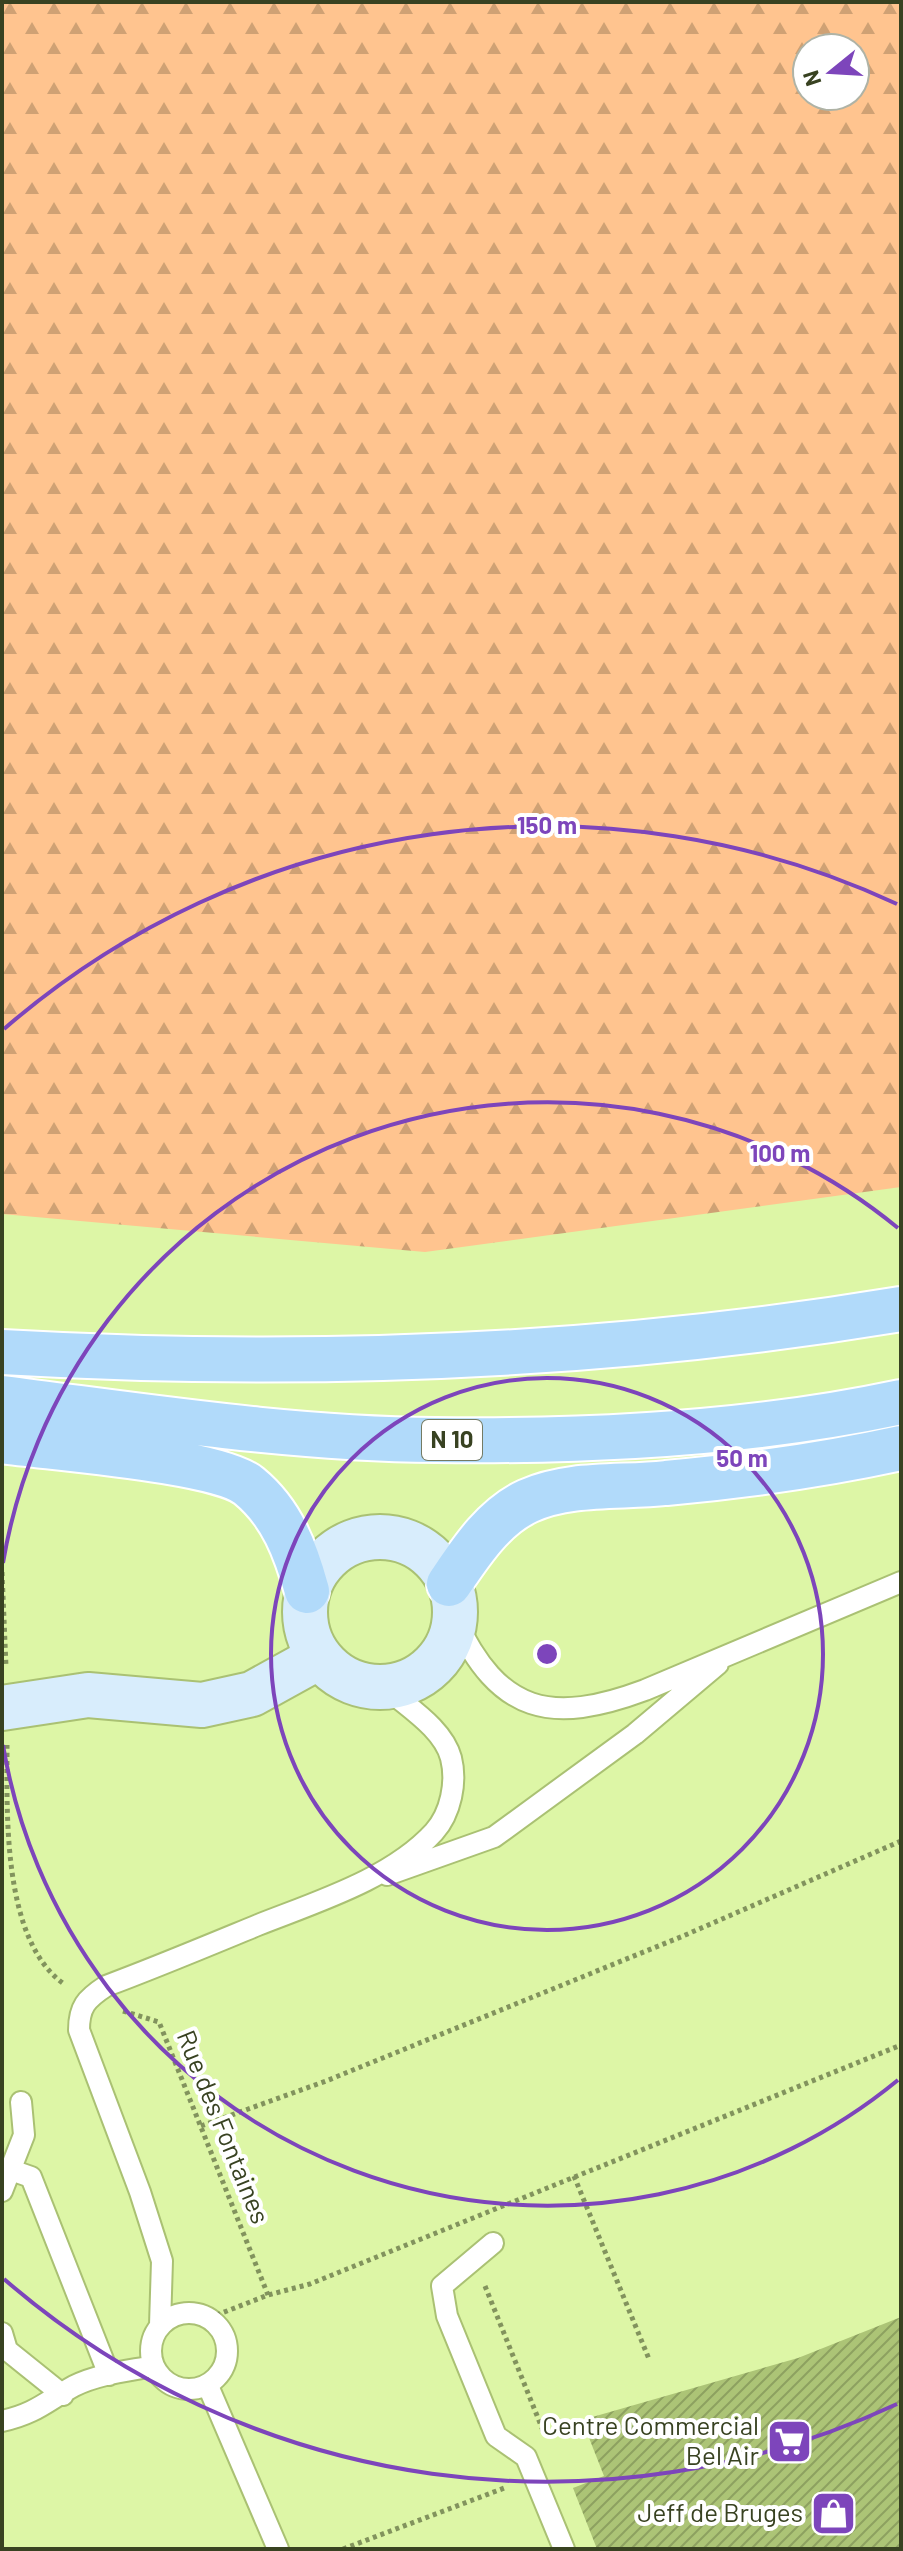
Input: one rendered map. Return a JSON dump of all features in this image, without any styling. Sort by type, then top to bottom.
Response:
[{"type":"main road","points":[[2,1352],[208,1359],[442,1355],[671,1341],[901,1309]]},
{"type":"main road","name":"N 10","points":[[2,1398],[283,1431],[435,1440],[579,1438],[726,1427],[901,1402]]},
{"type":"main road","points":[[2,1441],[209,1469],[247,1484],[280,1520],[297,1555],[307,1591]]},
{"type":"main road","points":[[452,1602],[437,1564],[419,1549],[398,1539],[376,1537],[353,1542],[333,1553],[317,1570],[307,1591],[304,1614],[308,1637],[319,1657],[337,1675],[360,1685],[386,1688],[415,1678],[439,1658],[450,1640],[452,1602],[473,1548],[502,1518],[528,1501],[574,1488],[619,1488],[739,1476],[901,1448]]},
{"type":"main road","points":[[4,1707],[88,1695],[202,1705],[252,1694],[319,1657]]},
{"type":"lane","points":[[452,1602],[472,1656],[500,1689],[532,1704],[566,1709],[602,1706],[901,1582]]},
{"type":"lane","points":[[160,2325],[178,2314],[194,2313],[209,2318],[227,2341],[225,2367],[208,2386],[186,2390],[167,2383],[153,2366],[151,2345],[160,2325],[162,2261],[140,2192],[79,2030],[79,2013],[85,2000],[106,1986],[349,1890],[494,1837],[635,1734],[736,1649]]},
{"type":"lane","points":[[349,1890],[418,1847],[436,1830],[447,1810],[454,1783],[451,1757],[441,1737],[386,1688]]},
{"type":"lane","points":[[2,2191],[24,2135],[21,2102]]},
{"type":"lane","points":[[11,2170],[31,2177],[109,2375]]},
{"type":"lane","points":[[493,2243],[442,2286],[447,2316],[496,2436],[526,2457],[564,2549]]},
{"type":"lane","points":[[2,2333],[7,2350],[68,2391]]},
{"type":"lane","points":[[2,2421],[29,2416],[68,2391],[109,2375],[153,2366]]},
{"type":"lane","points":[[208,2386],[278,2549]]},
{"type":"path","name":"Rue des Fontaines","points":[[2,1572],[8,1841],[12,1888],[36,1949],[57,1979],[85,2000],[159,2022],[268,2295]]},
{"type":"path","points":[[201,2126],[326,2081],[683,1936],[901,1841]]},
{"type":"path","points":[[209,2318],[268,2295],[310,2284],[901,2045]]},
{"type":"path","points":[[574,2176],[649,2359]]},
{"type":"path","points":[[343,2549],[557,2467],[472,2251],[448,2228]]},
{"type":"green space","points":[[2,2],[901,2],[901,1187],[425,1252],[2,1214]]},
{"type":"building","name":"Centre Commercial Bel Air","points":[[901,2317],[901,2549],[597,2549],[573,2488],[604,2476],[582,2420],[798,2358]]},
{"type":"place","name":"Centre Commercial Bel Air","points":[[790,2441]]},
{"type":"place","name":"Jeff de Bruges","points":[[834,2513]]}]
